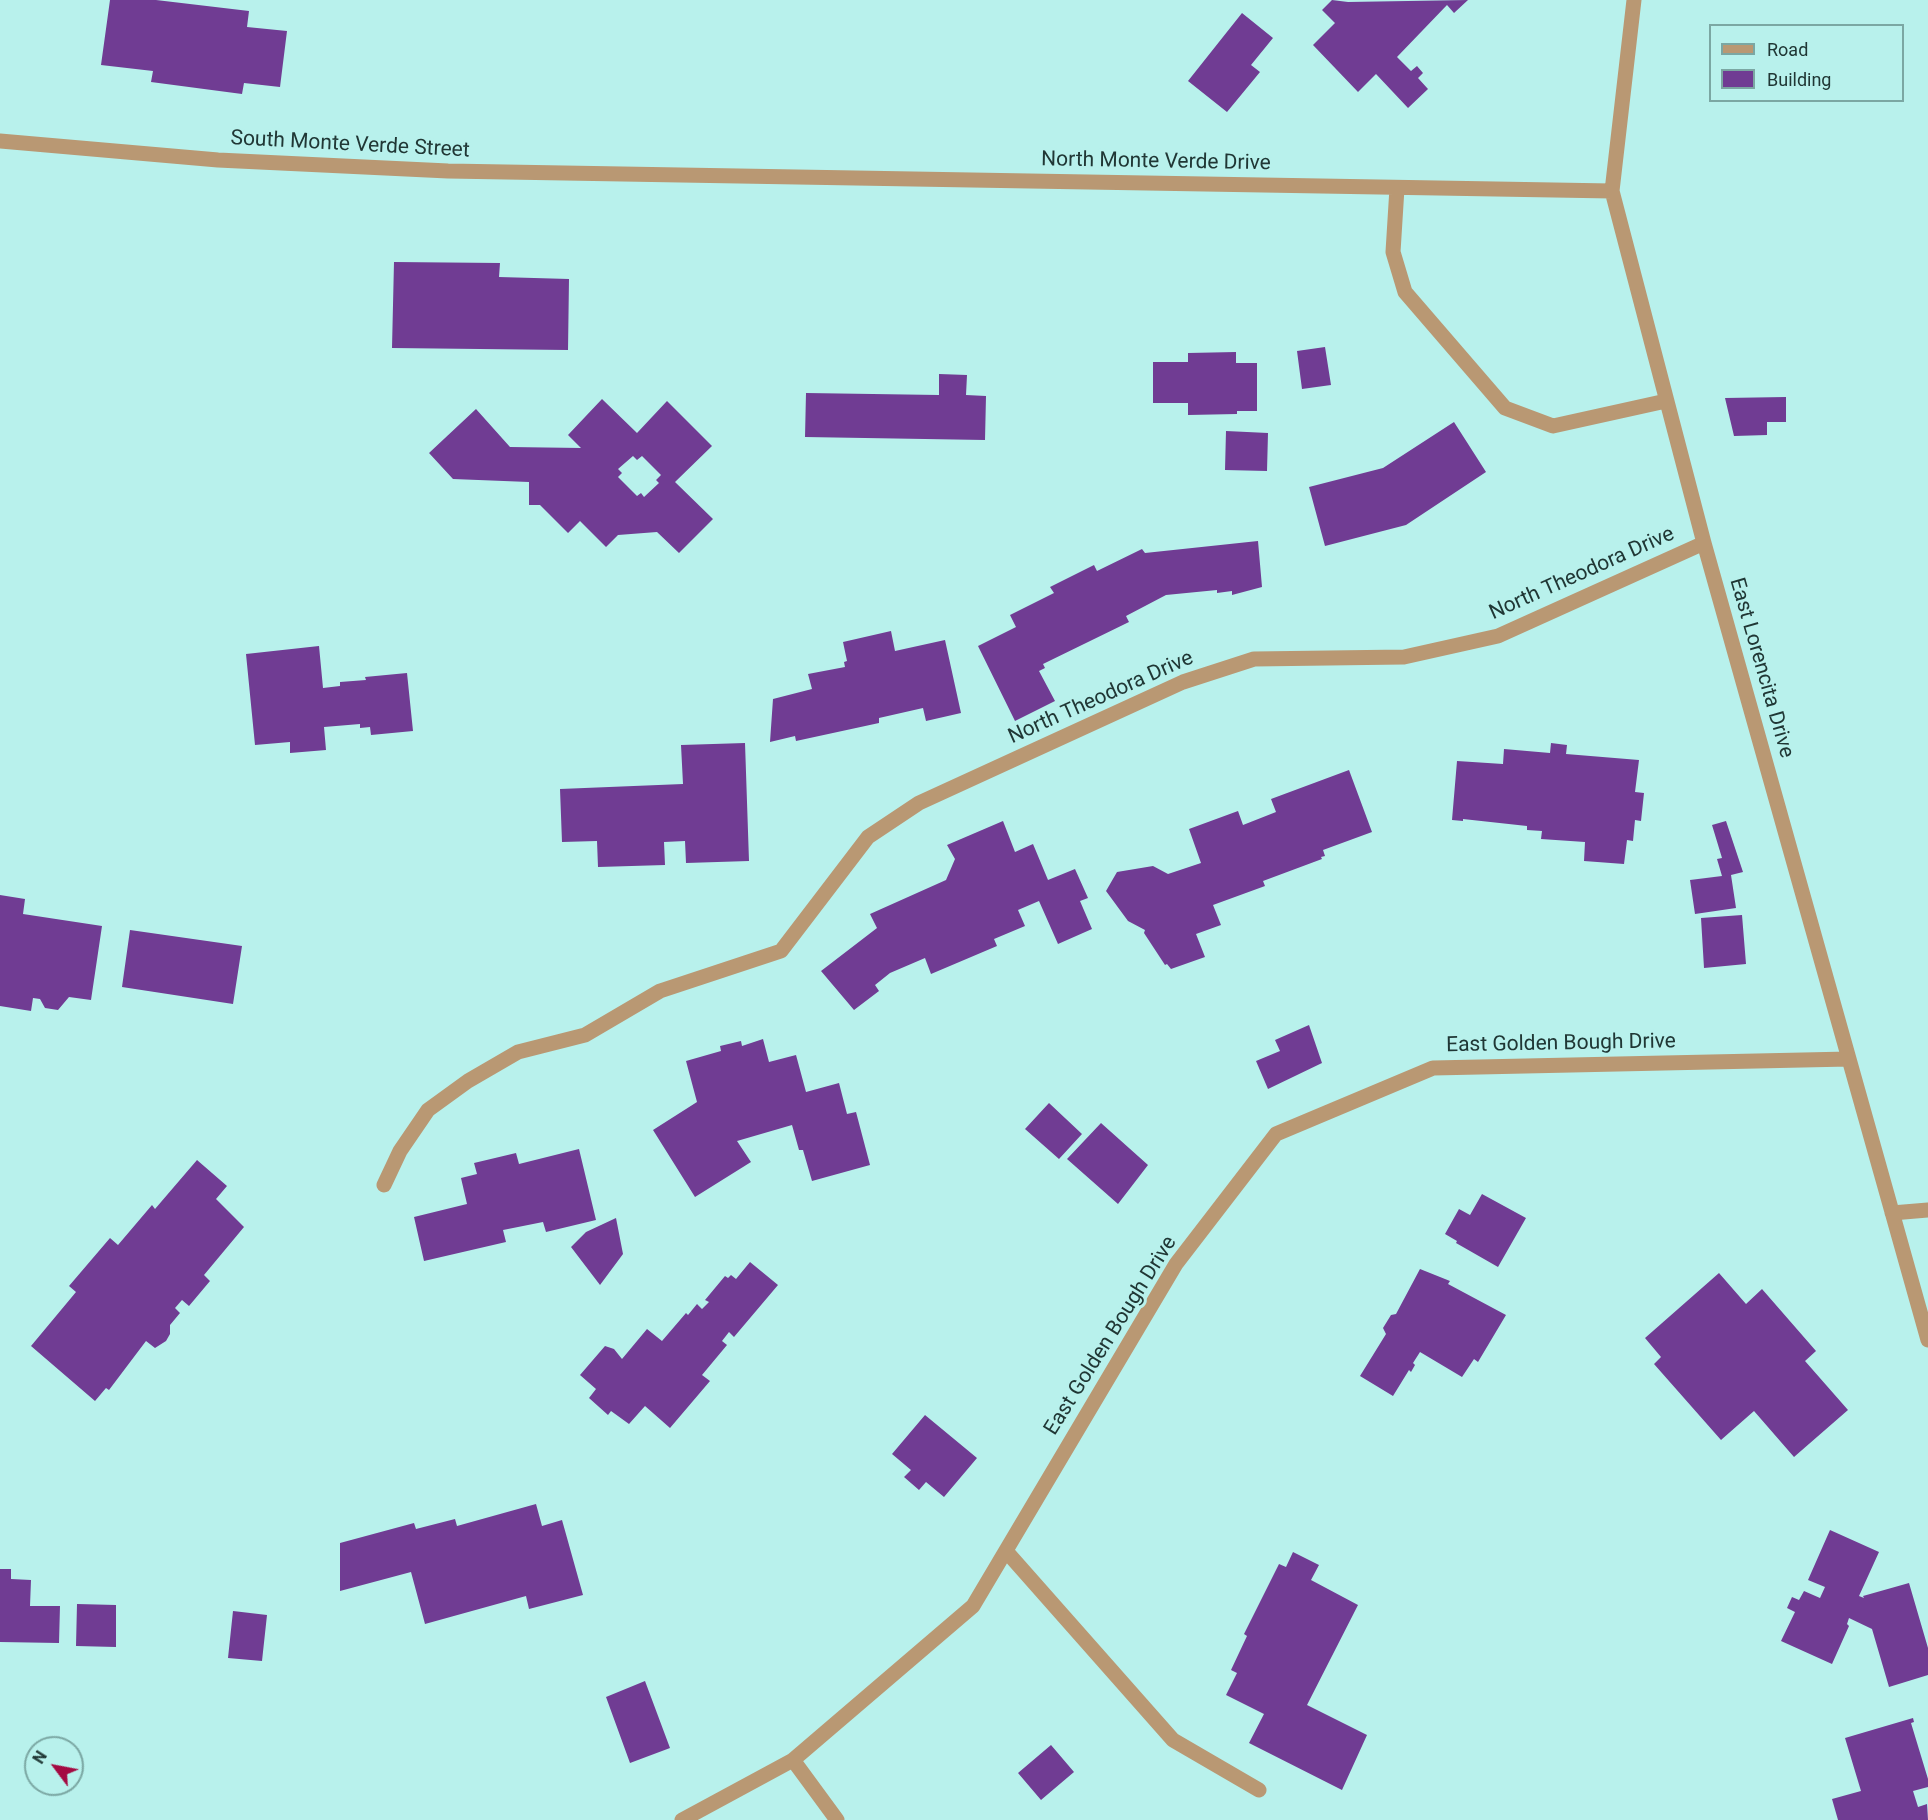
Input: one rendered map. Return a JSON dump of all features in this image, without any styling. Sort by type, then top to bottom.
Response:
[{"type":"street","name":"East Lorencita Drive","points":[[1634,0],[1612,191],[1704,543],[1928,1340]]},
{"type":"street","name":"South Monte Verde Street","points":[[0,141],[218,160],[394,169],[699,175]]},
{"type":"street","name":"North Monte Verde Drive","points":[[699,175],[1612,191]]},
{"type":"street","points":[[1397,188],[1394,252],[1405,292],[1505,408],[1553,426],[1666,401]]},
{"type":"street","name":"North Theodora Drive","points":[[384,1185],[400,1151],[428,1110],[468,1081],[518,1052],[585,1035],[660,991],[781,951],[868,837],[919,803],[1183,682],[1254,659],[1404,657],[1498,636],[1704,543]]},
{"type":"street","name":"East Golden Bough Drive","points":[[682,1820],[793,1760],[973,1606],[1176,1264],[1276,1134],[1432,1068],[1849,1059]]},
{"type":"street","points":[[1892,1213],[1928,1210]]},
{"type":"street","points":[[1006,1551],[1173,1740],[1259,1790]]},
{"type":"street","points":[[793,1760],[837,1820]]},
{"type":"building","points":[[110,0],[156,0],[249,11],[247,27],[287,31],[280,87],[244,83],[242,94],[151,82],[153,71],[101,65]]},
{"type":"building","points":[[1332,0],[1348,2],[1468,0],[1454,13],[1447,5],[1397,57],[1411,71],[1417,66],[1423,73],[1418,78],[1428,89],[1408,108],[1376,74],[1358,92],[1313,45],[1335,23],[1322,10]]},
{"type":"building","points":[[1242,13],[1273,38],[1251,65],[1260,72],[1227,112],[1188,81]]},
{"type":"building","points":[[394,262],[500,263],[499,277],[569,279],[568,350],[392,348]]},
{"type":"building","points":[[1325,347],[1331,385],[1302,389],[1297,351]]},
{"type":"building","points":[[1236,352],[1236,363],[1257,363],[1257,411],[1237,411],[1237,414],[1188,415],[1188,403],[1153,403],[1153,362],[1188,362],[1188,353]]},
{"type":"building","points":[[939,374],[967,375],[966,395],[986,396],[985,440],[805,437],[806,393],[939,395]]},
{"type":"building","points":[[1786,397],[1786,422],[1767,422],[1767,435],[1734,436],[1725,398]]},
{"type":"building","points":[[602,399],[637,433],[667,401],[712,446],[675,482],[713,519],[679,553],[657,532],[618,535],[606,547],[580,521],[568,533],[540,505],[529,505],[529,482],[453,479],[429,453],[476,409],[510,447],[581,448],[568,435]],"holes":[[[633,456],[637,460],[642,456],[661,475],[656,480],[659,483],[644,497],[641,493],[637,496],[618,477],[622,473],[618,469]]]},
{"type":"building","points":[[1454,422],[1486,472],[1406,525],[1325,546],[1309,487],[1383,468]]},
{"type":"building","points":[[1226,431],[1268,433],[1267,471],[1225,470]]},
{"type":"building","points":[[1258,541],[1262,587],[1232,595],[1232,591],[1217,593],[1217,590],[1166,595],[1126,616],[1129,622],[1043,664],[1045,668],[1039,671],[1055,701],[1015,721],[978,646],[1016,627],[1010,615],[1054,593],[1050,587],[1094,565],[1097,571],[1142,549],[1145,553]]},
{"type":"building","points":[[891,631],[895,651],[945,640],[961,713],[926,721],[923,708],[879,718],[879,723],[796,741],[795,736],[770,742],[773,699],[812,689],[808,674],[845,667],[844,662],[847,661],[843,642]]},
{"type":"building","points":[[319,646],[323,688],[340,686],[340,682],[366,680],[365,677],[407,673],[413,731],[371,735],[370,727],[360,728],[360,724],[324,727],[326,750],[290,753],[290,742],[255,745],[246,654]]},
{"type":"building","points":[[745,743],[749,861],[686,863],[685,841],[664,842],[665,865],[598,867],[597,841],[562,842],[560,789],[683,784],[681,745]]},
{"type":"building","points":[[1551,743],[1567,745],[1566,754],[1639,760],[1635,792],[1644,793],[1641,821],[1635,820],[1633,841],[1627,840],[1624,864],[1584,861],[1585,842],[1541,839],[1542,831],[1527,830],[1527,826],[1463,819],[1463,821],[1452,820],[1457,761],[1503,764],[1504,749],[1550,753]]},
{"type":"building","points":[[1349,770],[1372,832],[1323,850],[1325,856],[1321,857],[1322,859],[1263,881],[1265,886],[1213,905],[1221,925],[1196,934],[1205,957],[1171,969],[1167,964],[1165,965],[1144,933],[1145,930],[1128,921],[1106,891],[1117,872],[1153,866],[1168,874],[1201,863],[1189,829],[1238,811],[1243,825],[1276,812],[1271,799]]},
{"type":"building","points":[[1003,821],[1015,852],[1033,844],[1048,880],[1075,869],[1088,898],[1080,901],[1092,929],[1058,944],[1039,901],[1018,910],[1025,926],[994,939],[997,946],[931,974],[925,958],[890,973],[875,985],[879,991],[854,1010],[821,971],[877,928],[870,914],[946,880],[955,859],[947,845]]},
{"type":"building","points":[[1726,821],[1743,872],[1731,875],[1736,908],[1695,914],[1690,880],[1722,876],[1717,859],[1722,858],[1712,825]]},
{"type":"building","points":[[0,895],[25,899],[23,914],[102,926],[91,1000],[69,997],[58,1010],[45,1008],[40,999],[33,998],[31,1011],[0,1006]]},
{"type":"building","points":[[1742,915],[1746,964],[1704,968],[1701,918]]},
{"type":"building","points":[[130,930],[242,946],[233,1004],[122,987]]},
{"type":"building","points":[[1309,1025],[1322,1063],[1268,1089],[1256,1061],[1280,1051],[1275,1040]]},
{"type":"building","points":[[763,1039],[769,1062],[796,1055],[806,1092],[839,1083],[847,1114],[856,1112],[870,1165],[812,1181],[803,1150],[799,1150],[792,1125],[737,1141],[751,1162],[695,1197],[653,1130],[697,1102],[686,1061],[721,1051],[720,1046],[741,1041],[742,1046]]},
{"type":"building","points":[[1049,1103],[1082,1134],[1059,1159],[1025,1129]]},
{"type":"building","points":[[1101,1123],[1148,1165],[1118,1204],[1067,1159]]},
{"type":"building","points":[[579,1149],[596,1220],[546,1232],[543,1222],[503,1230],[506,1242],[424,1261],[414,1217],[467,1204],[461,1178],[477,1174],[474,1163],[516,1153],[519,1164]]},
{"type":"building","points":[[197,1160],[227,1186],[216,1199],[244,1227],[204,1275],[210,1281],[189,1306],[182,1300],[175,1308],[180,1313],[170,1325],[170,1334],[166,1341],[155,1348],[146,1341],[109,1390],[106,1388],[95,1401],[31,1346],[76,1292],[69,1286],[110,1238],[118,1245],[152,1205],[155,1209]]},
{"type":"building","points":[[1482,1194],[1526,1218],[1498,1267],[1456,1243],[1457,1241],[1445,1234],[1459,1209],[1470,1215]]},
{"type":"building","points":[[616,1218],[623,1254],[600,1285],[571,1247],[586,1232]]},
{"type":"building","points":[[750,1262],[778,1285],[734,1337],[729,1332],[722,1341],[727,1345],[702,1375],[710,1381],[670,1428],[645,1406],[629,1424],[611,1411],[608,1415],[589,1398],[596,1389],[580,1375],[605,1346],[614,1349],[622,1359],[647,1329],[662,1341],[686,1313],[688,1315],[697,1304],[702,1309],[709,1302],[705,1300],[725,1276],[728,1278],[731,1275],[736,1279]]},
{"type":"building","points":[[1420,1269],[1450,1281],[1448,1284],[1506,1315],[1478,1362],[1474,1359],[1462,1377],[1420,1352],[1413,1363],[1415,1365],[1411,1372],[1409,1370],[1393,1396],[1360,1376],[1386,1334],[1383,1328],[1391,1315],[1396,1314]]},
{"type":"building","points":[[1719,1273],[1746,1304],[1762,1289],[1816,1351],[1805,1361],[1848,1410],[1794,1457],[1754,1411],[1721,1440],[1654,1364],[1661,1357],[1645,1338]]},
{"type":"building","points":[[925,1415],[977,1458],[944,1497],[926,1482],[919,1490],[904,1477],[911,1470],[892,1454]]},
{"type":"building","points":[[536,1504],[542,1526],[562,1520],[583,1595],[529,1609],[526,1596],[425,1624],[411,1572],[340,1591],[340,1543],[414,1523],[416,1529],[455,1519],[457,1526]]},
{"type":"building","points":[[1830,1530],[1879,1552],[1859,1596],[1864,1598],[1863,1596],[1909,1583],[1928,1648],[1928,1675],[1889,1687],[1872,1629],[1849,1618],[1847,1624],[1849,1626],[1832,1664],[1781,1641],[1795,1612],[1787,1608],[1792,1597],[1799,1600],[1804,1591],[1820,1598],[1825,1587],[1808,1580]]},
{"type":"building","points":[[1293,1552],[1319,1565],[1311,1580],[1358,1605],[1307,1705],[1367,1735],[1342,1790],[1249,1743],[1264,1714],[1226,1695],[1237,1673],[1231,1670],[1247,1636],[1244,1634],[1279,1564],[1286,1567]]},
{"type":"building","points":[[0,1569],[11,1569],[11,1579],[31,1580],[30,1606],[60,1606],[59,1643],[0,1642]]},
{"type":"building","points":[[77,1604],[116,1605],[116,1647],[76,1646]]},
{"type":"building","points":[[233,1611],[267,1615],[262,1661],[228,1658]]},
{"type":"building","points":[[645,1681],[670,1748],[630,1763],[606,1697]]},
{"type":"building","points":[[1913,1718],[1914,1722],[1911,1723],[1928,1779],[1928,1787],[1913,1791],[1918,1807],[1927,1804],[1928,1820],[1838,1820],[1832,1799],[1861,1791],[1845,1738]]},
{"type":"building","points":[[1051,1745],[1074,1772],[1041,1800],[1018,1773]]}]
